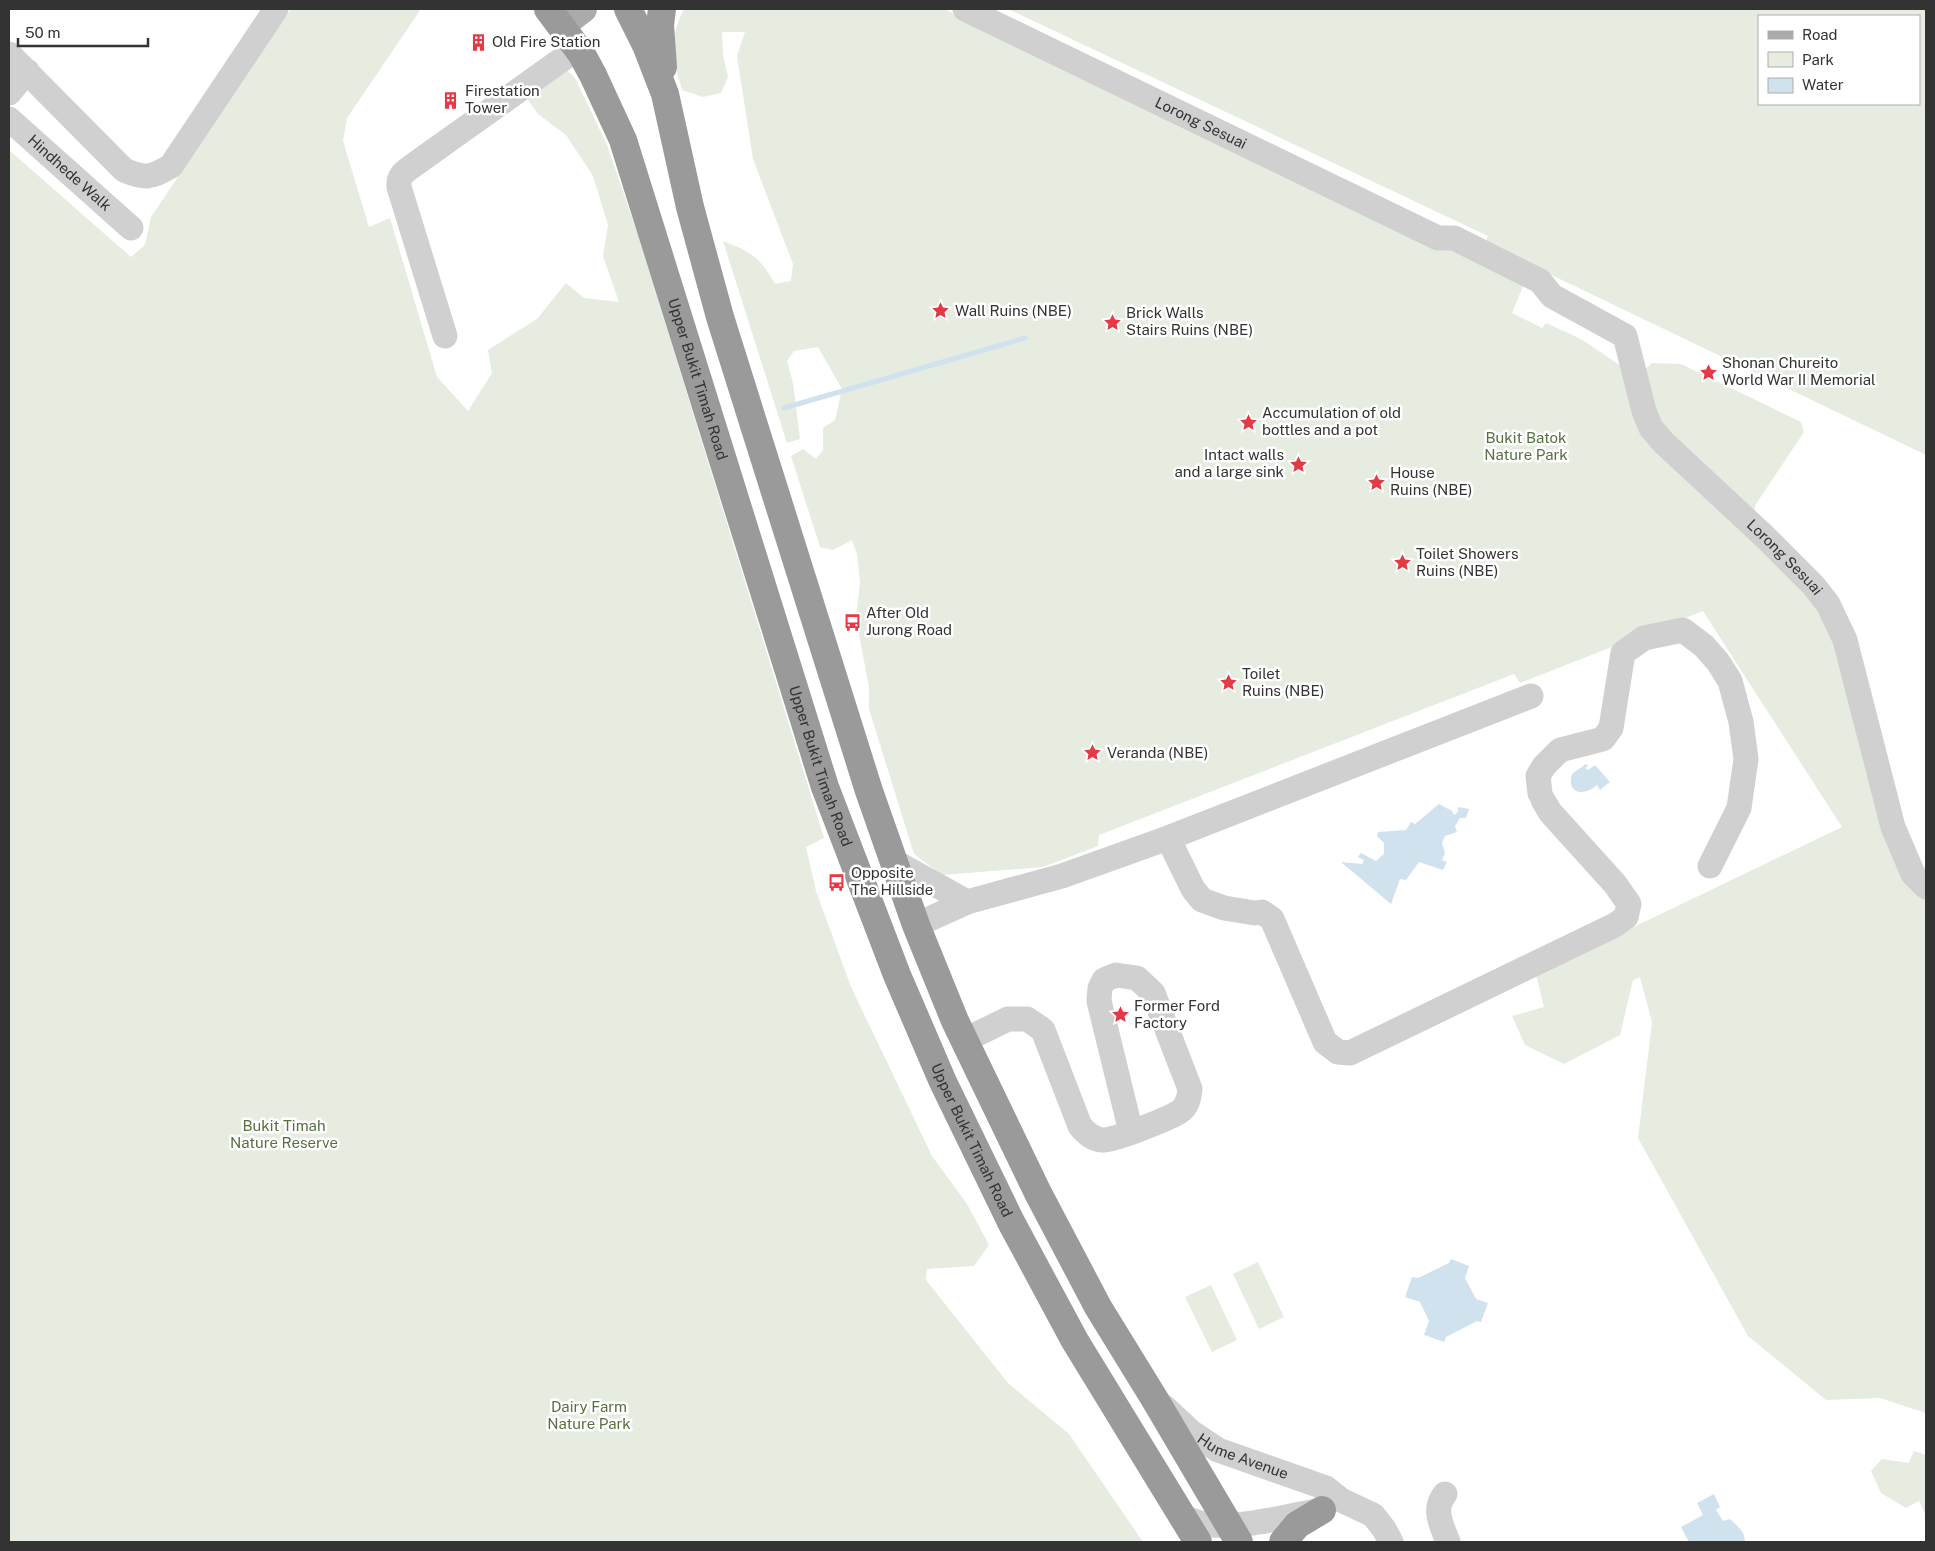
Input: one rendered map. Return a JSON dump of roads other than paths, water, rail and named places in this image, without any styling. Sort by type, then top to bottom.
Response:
[{"type":"highway","points":[[628,9],[646,45],[665,94]]},
{"type":"highway","points":[[662,9],[660,25],[665,94],[690,207],[720,318],[869,790],[916,925],[960,1030],[1038,1193],[1080,1274],[1234,1533]]},
{"type":"highway","name":"Upper Bukit Timah Road","points":[[555,17],[578,48],[593,74],[623,140],[825,787],[886,948],[942,1082],[1010,1222],[1075,1341],[1198,1542]]},
{"type":"highway","points":[[754,556],[755,538],[772,522],[783,518]]},
{"type":"highway","points":[[942,1082],[956,1079],[958,1074],[960,1030]]},
{"type":"highway","points":[[1075,1341],[1090,1335],[1092,1325],[1080,1274]]},
{"type":"highway","points":[[1283,1542],[1297,1525],[1331,1505]]},
{"type":"main road","points":[[555,17],[583,9]]},
{"type":"street","points":[[9,54],[124,170],[140,177],[158,174],[171,166],[276,9]]},
{"type":"street","name":"Lorong Sesuai","points":[[965,9],[1438,238],[1446,253],[1530,295],[1552,296],[1625,336],[1644,411],[1651,428],[1664,443],[1806,578],[1828,604],[1845,640],[1893,827],[1913,874],[1926,887]]},
{"type":"street","points":[[445,336],[398,180],[407,170],[578,48]]},
{"type":"street","points":[[9,93],[26,71]]},
{"type":"street","name":"Hindhede Walk","points":[[9,119],[131,228]]},
{"type":"street","points":[[1168,838],[1193,888],[1202,900],[1224,908],[1256,913],[1262,912],[1272,919],[1325,1042],[1338,1052],[1350,1053],[1615,925],[1626,917],[1629,904],[1615,884],[1550,812],[1541,796],[1538,776],[1544,766],[1560,750],[1603,739],[1611,728],[1622,653],[1644,638],[1683,630],[1704,646],[1718,662],[1730,681],[1741,722],[1746,759],[1739,808],[1710,866]]},
{"type":"street","points":[[916,925],[967,902],[1062,876],[1168,838],[1531,696]]},
{"type":"street","points":[[893,861],[967,902]]},
{"type":"street","points":[[960,1030],[1008,1019],[1027,1019],[1043,1030],[1080,1126],[1088,1135],[1101,1140],[1116,1138],[1131,1132],[1179,1112],[1189,1102],[1190,1089],[1153,993],[1137,978],[1116,975],[1104,980],[1100,988],[1099,1002],[1131,1132]]},
{"type":"street","name":"Hume Avenue","points":[[1154,1398],[1192,1432],[1218,1450],[1326,1488],[1331,1505],[1373,1514],[1391,1542]]},
{"type":"street","points":[[1445,1494],[1439,1500],[1437,1511],[1448,1542]]},
{"type":"street","points":[[1182,1517],[1234,1533],[1252,1522],[1331,1505]]},
{"type":"water","points":[[1586,764],[1588,766],[1585,768],[1588,770],[1595,765],[1610,782],[1600,790],[1597,785],[1587,791],[1574,790],[1571,781],[1572,774]]},
{"type":"water","points":[[1439,804],[1452,811],[1454,815],[1458,812],[1458,807],[1469,809],[1466,818],[1460,818],[1455,826],[1457,832],[1445,836],[1442,843],[1445,853],[1442,860],[1447,862],[1443,870],[1419,862],[1406,880],[1400,879],[1391,904],[1341,862],[1362,864],[1364,860],[1358,857],[1361,853],[1376,861],[1384,854],[1384,843],[1377,836],[1378,832],[1406,830],[1411,822],[1415,824]]},
{"type":"water","points":[[1451,1259],[1469,1266],[1465,1278],[1476,1299],[1488,1303],[1481,1322],[1477,1321],[1446,1337],[1444,1342],[1424,1335],[1429,1321],[1420,1302],[1405,1297],[1412,1277],[1418,1278],[1449,1263]]},
{"type":"water","points":[[1714,1494],[1720,1507],[1716,1510],[1723,1521],[1730,1519],[1742,1532],[1745,1542],[1689,1542],[1681,1527],[1703,1515],[1697,1503]]},
{"type":"waterway","points":[[784,408],[1025,338]]},
{"type":"place","name":"Old Fire Station","points":[[478,42]]},
{"type":"place","name":"Firestation Tower","points":[[451,100]]},
{"type":"place","name":"Wall Ruins (NBE)","points":[[941,311]]},
{"type":"place","name":"Brick Walls Stairs Ruins (NBE)","points":[[1112,322]]},
{"type":"place","name":"Shonan Chureito World War II Memorial","points":[[1708,372]]},
{"type":"place","name":"Accumulation of old bottles and a pot","points":[[1248,422]]},
{"type":"place","name":"Intact walls and a large sink","points":[[1298,464]]},
{"type":"place","name":"House Ruins (NBE)","points":[[1376,482]]},
{"type":"place","name":"Toilet Showers Ruins (NBE)","points":[[1402,563]]},
{"type":"place","name":"After Old Jurong Road","points":[[852,622]]},
{"type":"place","name":"Toilet Ruins (NBE)","points":[[1228,683]]},
{"type":"place","name":"Veranda (NBE)","points":[[1093,753]]},
{"type":"place","name":"Opposite The Hillside","points":[[837,882]]},
{"type":"place","name":"Former Ford Factory","points":[[1120,1015]]},
{"type":"park label","name":"Bukit Batok Nature Park","points":[[1526,446]]},
{"type":"park label","name":"Bukit Timah Nature Reserve","points":[[284,1134]]},
{"type":"park label","name":"Dairy Farm Nature Park","points":[[589,1416]]}]
